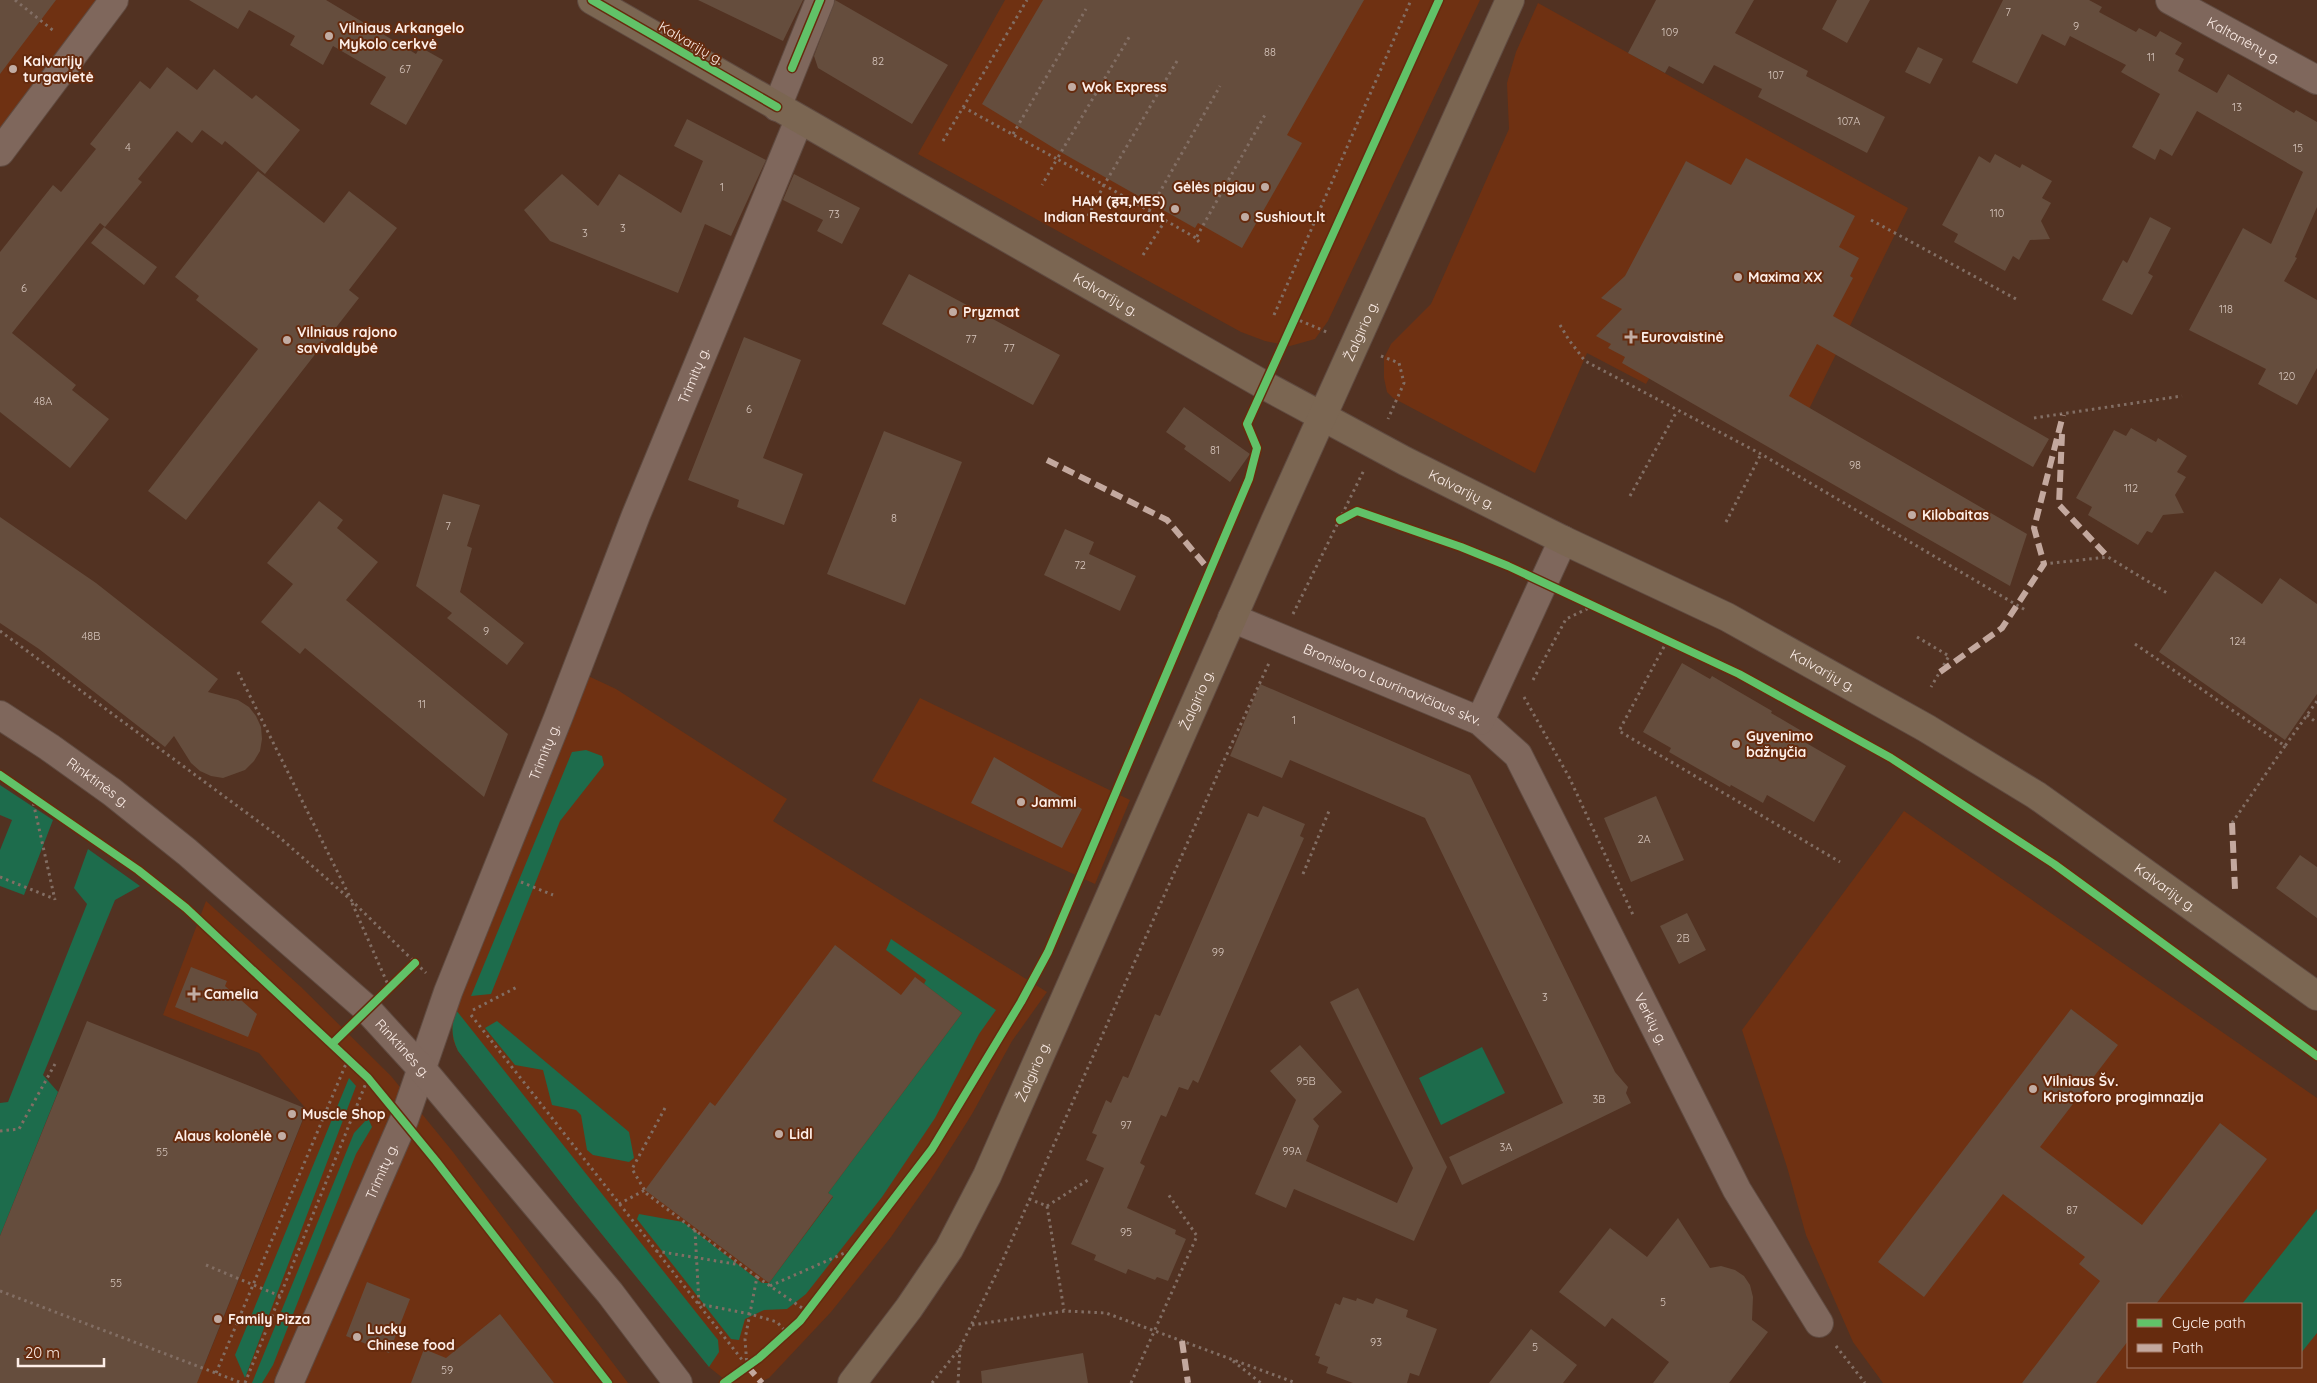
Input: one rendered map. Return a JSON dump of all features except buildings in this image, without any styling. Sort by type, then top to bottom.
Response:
[{"type":"main road","name":"Kalvarijų g.","points":[[592,0],[1241,372],[1405,461],[1563,540],[1727,617],[1860,690],[2036,795],[2317,996]]},
{"type":"main road","name":"Žalgirio g.","points":[[852,1383],[910,1308],[949,1249],[987,1176],[1232,618],[1510,0]]},
{"type":"street","points":[[0,152],[114,0]]},
{"type":"street","name":"Trimitų g.","points":[[289,1383],[404,1120],[448,992],[558,718],[788,114],[820,0]]},
{"type":"street","name":"Kaltanėnų g.","points":[[2170,0],[2317,80]]},
{"type":"street","name":"Bronislovo Laurinavičiaus skv.","points":[[1232,618],[1480,721],[1563,540]]},
{"type":"street","name":"Rinktinės g.","points":[[0,715],[112,792],[187,852],[366,1008],[421,1068],[610,1293],[678,1383]]},
{"type":"street","name":"Verkių g.","points":[[1480,721],[1518,755],[1737,1190],[1819,1323]]},
{"type":"path","points":[[15,0],[77,50]]},
{"type":"path","points":[[944,141],[1027,0]]},
{"type":"path","points":[[1274,315],[1411,0]]},
{"type":"path","points":[[1013,134],[1086,9]]},
{"type":"path","points":[[1042,185],[1131,34]]},
{"type":"path","points":[[1088,216],[1176,61]]},
{"type":"path","points":[[1149,210],[1220,86]]},
{"type":"path","points":[[963,107],[1149,210],[1196,238],[1199,242]]},
{"type":"path","points":[[1196,238],[1266,113]]},
{"type":"path","points":[[1144,255],[1165,220]]},
{"type":"path","points":[[1871,220],[2016,299]]},
{"type":"path","points":[[1298,310],[1294,318],[1355,344]]},
{"type":"path","points":[[1560,325],[1585,361],[1761,454],[2027,611]]},
{"type":"path","points":[[2034,418],[2182,396]]},
{"type":"path","points":[[1630,496],[1678,410]]},
{"type":"path","points":[[1726,522],[1761,454]]},
{"type":"path","points":[[932,1383],[960,1348],[972,1325],[1221,766],[1281,638],[1340,520]]},
{"type":"path","points":[[2044,564],[2108,557],[2167,592]]},
{"type":"path","points":[[1532,682],[1566,619],[1592,606]]},
{"type":"path","points":[[0,631],[278,836],[351,900],[448,992]]},
{"type":"path","points":[[1917,637],[1949,656],[1931,687]]},
{"type":"path","points":[[1667,640],[1619,730],[1840,862]]},
{"type":"path","points":[[2135,644],[2285,746]]},
{"type":"path","points":[[238,672],[351,900],[389,986]]},
{"type":"path","points":[[1528,690],[1524,698],[1569,777],[1638,926]]},
{"type":"path","points":[[2232,823],[2317,701]]},
{"type":"path","points":[[2307,715],[2317,723]]},
{"type":"path","points":[[0,877],[56,900],[32,797]]},
{"type":"path","points":[[1303,874],[1329,811]]},
{"type":"path","points":[[497,873],[553,895]]},
{"type":"path","points":[[519,986],[468,1012],[747,1366],[745,1339],[757,1276]]},
{"type":"path","points":[[216,1374],[348,1060]]},
{"type":"path","points":[[0,1131],[19,1129],[56,1064]]},
{"type":"path","points":[[0,1290],[216,1374],[244,1383],[368,1078]]},
{"type":"path","points":[[665,1108],[632,1169],[647,1194],[741,1265],[808,1312]]},
{"type":"path","points":[[1047,1206],[1088,1180]]},
{"type":"path","points":[[619,1204],[645,1190]]},
{"type":"path","points":[[1131,1383],[1197,1236],[1168,1194]]},
{"type":"path","points":[[1029,1200],[1047,1206]]},
{"type":"path","points":[[1047,1206],[1064,1311]]},
{"type":"path","points":[[695,1230],[699,1304]]},
{"type":"path","points":[[770,1286],[856,1248]]},
{"type":"path","points":[[656,1251],[696,1256],[741,1265]]},
{"type":"path","points":[[206,1265],[280,1296]]},
{"type":"path","points":[[699,1304],[750,1314],[777,1322],[787,1333]]},
{"type":"path","points":[[972,1325],[1064,1311],[1106,1313],[1296,1383]]},
{"type":"path","points":[[1819,1323],[1865,1383]]},
{"type":"path","points":[[958,1383],[960,1348]]},
{"type":"path","points":[[1230,1359],[1261,1383]]},
{"type":"shaded area","points":[[0,0],[104,0],[0,135]]},
{"type":"shaded area","points":[[1005,0],[1480,0],[1328,321],[1315,339],[1290,346],[1265,341],[1241,332],[918,154]]},
{"type":"shaded area","points":[[1538,3],[1908,208],[1808,411],[1675,333],[1646,384],[1587,353],[1535,473],[1393,398],[1387,392],[1384,378],[1384,358],[1391,344],[1431,304],[1509,129],[1507,83],[1516,52]]},
{"type":"shaded area","points":[[586,675],[616,689],[787,799],[773,821],[1047,992],[1012,1041],[972,1114],[930,1181],[891,1237],[831,1312],[769,1378],[757,1383],[729,1383],[709,1367],[575,1201],[458,1051],[453,1040],[452,1025],[456,1010]]},
{"type":"shaded area","points":[[920,698],[1130,800],[1095,884],[872,781]]},
{"type":"shaded area","name":"Vilniaus Šv. Kristoforo progimnazija","points":[[1904,811],[2317,1098],[2317,1383],[1883,1383],[1853,1342],[1806,1235],[1787,1167],[1742,1030]]},
{"type":"shaded area","points":[[206,901],[301,987],[391,1076],[453,1152],[628,1383],[0,1383],[0,1282],[205,1364],[307,1110],[259,1053],[163,1015]]},
{"type":"green space","points":[[586,750],[602,756],[604,765],[560,821],[491,994],[471,996],[572,752]]},
{"type":"green space","points":[[0,785],[53,820],[24,895],[0,886],[0,850],[12,820],[0,815]]},
{"type":"green space","points":[[88,849],[140,886],[115,900],[43,1075],[58,1092],[0,1236],[0,1103],[8,1102],[87,904],[74,888]]},
{"type":"green space","points":[[891,939],[996,1010],[979,1034],[935,1118],[882,1197],[806,1294],[787,1309],[764,1310],[745,1319],[739,1340],[731,1339],[637,1219],[639,1214],[683,1222],[762,1283],[769,1283],[833,1197],[828,1193],[962,1013],[924,984],[926,980],[886,950]]},
{"type":"green space","points":[[456,1010],[718,1340],[719,1352],[709,1367],[575,1201],[458,1051],[453,1031]]},
{"type":"green space","points":[[497,1021],[629,1132],[634,1158],[629,1162],[593,1155],[587,1150],[581,1115],[576,1110],[552,1105],[543,1070],[515,1065],[485,1028]]},
{"type":"green space","points":[[1482,1047],[1505,1093],[1441,1125],[1419,1078]]},
{"type":"green space","points":[[349,1078],[356,1086],[245,1378],[235,1355]]},
{"type":"green space","points":[[368,1118],[372,1127],[356,1154],[273,1365],[262,1383],[252,1383],[354,1133]]},
{"type":"green space","points":[[2317,1209],[2317,1333],[2302,1352],[2302,1303],[2243,1303]]},
{"type":"marked path","points":[[1940,672],[2002,628],[2044,564],[2034,528],[2063,415]]},
{"type":"marked path","points":[[2062,434],[2059,505],[2108,557]]},
{"type":"marked path","points":[[1047,460],[1167,520],[1210,571]]},
{"type":"marked path","points":[[2232,823],[2235,889]]},
{"type":"marked path","points":[[1182,1341],[1188,1383]]},
{"type":"marked path","points":[[747,1366],[762,1383]]},
{"type":"cycle path","points":[[592,0],[777,107]]},
{"type":"cycle path","points":[[792,68],[820,0]]},
{"type":"cycle path","points":[[724,1383],[759,1358],[800,1321],[932,1149],[1021,1002],[1048,952],[1249,479],[1257,448],[1247,424],[1439,0]]},
{"type":"cycle path","points":[[1340,520],[1357,511],[1461,547],[1508,566],[1739,674],[1891,758],[2054,864],[2317,1056]]},
{"type":"cycle path","points":[[0,775],[138,870],[186,908],[368,1078],[436,1161],[608,1383]]},
{"type":"cycle path","points":[[332,1044],[415,963]]},
{"type":"place","name":"Vilniaus Arkangelo Mykolo cerkvė","points":[[329,36]]},
{"type":"place","name":"Kalvarijų turgavietė","points":[[13,69]]},
{"type":"place","name":"Wok Express","points":[[1072,87]]},
{"type":"place","name":"Gėlės pigiau","points":[[1265,187]]},
{"type":"place","name":"HAM (हम,MES) Indian Restaurant","points":[[1175,209]]},
{"type":"place","name":"Sushiout.lt","points":[[1245,217]]},
{"type":"place","name":"Maxima XX","points":[[1738,277]]},
{"type":"place","name":"Pryzmat","points":[[953,312]]},
{"type":"place","name":"Eurovaistinė","points":[[1631,337]]},
{"type":"place","name":"Vilniaus rajono savivaldybė","points":[[287,340]]},
{"type":"place","name":"Kilobaitas","points":[[1912,515]]},
{"type":"place","name":"Gyvenimo bažnyčia","points":[[1736,744]]},
{"type":"place","name":"Jammi","points":[[1021,802]]},
{"type":"place","name":"Camelia","points":[[194,994]]},
{"type":"place","name":"Vilniaus Šv. Kristoforo progimnazija","points":[[2033,1089]]},
{"type":"place","name":"Muscle Shop","points":[[292,1114]]},
{"type":"place","name":"Lidl","points":[[779,1134]]},
{"type":"place","name":"Alaus kolonėlė","points":[[282,1136]]},
{"type":"place","name":"Family Pizza","points":[[218,1319]]},
{"type":"place","name":"Lucky Chinese food","points":[[357,1337]]}]
